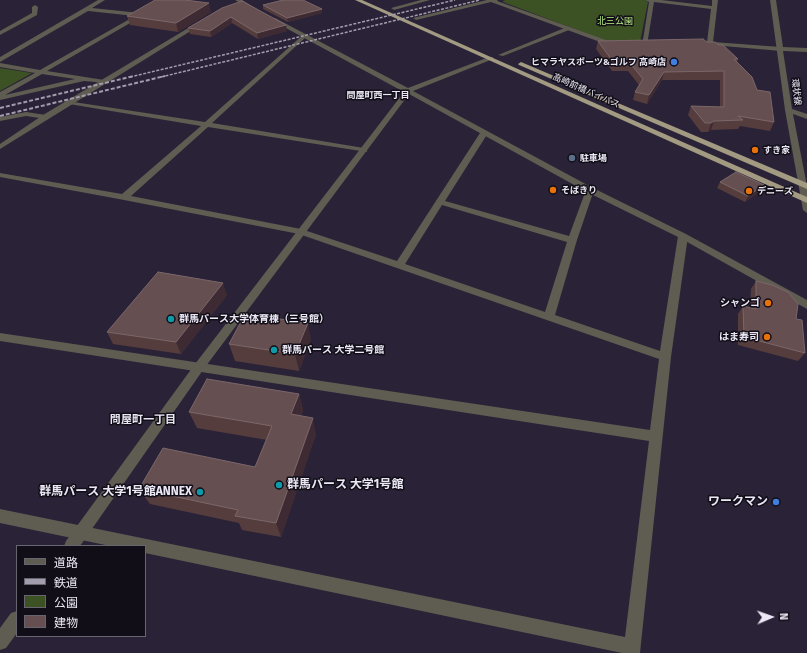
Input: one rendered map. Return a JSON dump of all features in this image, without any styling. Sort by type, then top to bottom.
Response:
[{"type":"highway","name":"高崎前橋バイパス","points":[[358,0],[489,54],[806,199]]},
{"type":"highway","points":[[376,0],[480,46]]},
{"type":"highway","name":"高崎前橋バイパス","points":[[489,54],[501,55],[508,58]]},
{"type":"highway","name":"高崎前橋バイパス","points":[[516,61],[805,185]]},
{"type":"street","points":[[0,60],[102,0]]},
{"type":"street","points":[[0,95],[167,0]]},
{"type":"street","points":[[416,18],[493,0],[612,45],[620,45]]},
{"type":"street","points":[[710,43],[715,0]]},
{"type":"street","name":"環状線","points":[[773,0],[789,110],[805,185],[807,210]]},
{"type":"street","points":[[237,1],[408,91],[590,190],[683,236],[807,305]]},
{"type":"street","points":[[394,8],[424,1],[446,12]]},
{"type":"street","points":[[644,44],[650,1],[715,8]]},
{"type":"street","points":[[0,33],[35,14],[35,7]]},
{"type":"street","points":[[87,9],[140,15]]},
{"type":"street","points":[[0,147],[69,102],[205,21]]},
{"type":"street","points":[[501,55],[567,28]]},
{"type":"street","points":[[124,197],[304,36]]},
{"type":"street","points":[[696,43],[807,50]]},
{"type":"street","points":[[636,45],[652,44]]},
{"type":"street","points":[[72,545],[200,367],[408,91],[489,54]]},
{"type":"street","points":[[0,66],[104,82]]},
{"type":"street","points":[[0,98],[87,79]]},
{"type":"street","points":[[69,102],[364,150]]},
{"type":"street","points":[[789,110],[807,117]]},
{"type":"street","points":[[0,119],[26,114],[46,117]]},
{"type":"street","points":[[399,266],[484,133]]},
{"type":"street","points":[[0,175],[124,197],[301,232],[665,357]]},
{"type":"street","points":[[549,317],[572,240],[590,190]]},
{"type":"street","points":[[440,202],[572,240]]},
{"type":"street","points":[[146,546],[632,650],[665,357],[683,236]]},
{"type":"street","points":[[0,337],[656,436]]},
{"type":"street","points":[[0,516],[142,545]]},
{"type":"street","points":[[0,642],[16,620]]},
{"type":"green space","name":"北三公園","points":[[505,0],[645,0],[648,2],[640,42],[612,43],[503,2]]},
{"type":"green space","points":[[0,68],[32,73],[0,91]]},
{"type":"building","points":[[155,0],[185,0],[209,3],[176,23],[127,16]]},
{"type":"building","points":[[283,0],[303,0],[322,9],[287,18],[263,5]]},
{"type":"building","points":[[242,1],[286,25],[257,33],[231,17],[210,31],[188,28],[222,8]]},
{"type":"building","points":[[703,39],[707,42],[715,42],[719,45],[723,45],[738,59],[734,59],[752,77],[757,90],[770,92],[774,122],[738,116],[743,120],[714,121],[711,123],[705,123],[691,106],[724,107],[724,71],[664,72],[649,95],[635,92],[643,79],[630,63],[614,63],[598,41]]},
{"type":"building","points":[[736,172],[764,185],[748,196],[720,182]]},
{"type":"building","name":"群馬パース大学体育棟（三号館）","points":[[158,272],[223,283],[176,342],[107,332]]},
{"type":"building","points":[[756,281],[772,285],[788,292],[798,304],[796,319],[802,320],[805,353],[744,337],[743,306],[756,309]]},
{"type":"building","points":[[245,314],[308,323],[295,354],[229,344]]},
{"type":"building","points":[[207,379],[299,394],[291,414],[313,418],[276,523],[235,516],[238,510],[139,489],[163,448],[255,467],[272,426],[189,412]]},
{"type":"railway","points":[[130,77],[455,0]]},
{"type":"railway","points":[[161,77],[480,0]]},
{"type":"railway","points":[[0,108],[134,76]]},
{"type":"railway","points":[[0,116],[165,76]]},
{"type":"place","name":"ヒマラヤスポーツ&ゴルフ 高崎店","points":[[674,62]]},
{"type":"place","name":"すき家","points":[[755,150]]},
{"type":"place","name":"駐車場","points":[[572,158]]},
{"type":"place","name":"そばきり","points":[[553,190]]},
{"type":"place","name":"デニーズ","points":[[749,191]]},
{"type":"place","name":"シャンゴ","points":[[768,303]]},
{"type":"place","name":"群馬パース大学体育棟（三号館）","points":[[171,319]]},
{"type":"place","name":"はま寿司","points":[[767,337]]},
{"type":"place","name":"群馬パース 大学二号館","points":[[274,350]]},
{"type":"place","name":"群馬パース 大学1号館","points":[[279,485]]},
{"type":"place","name":"群馬パース 大学1号館ANNEX","points":[[200,492]]},
{"type":"place","name":"ワークマン","points":[[776,502]]},
{"type":"district","name":"問屋町西一丁目","points":[[378,95]]},
{"type":"district","name":"問屋町一丁目","points":[[143,420]]}]
